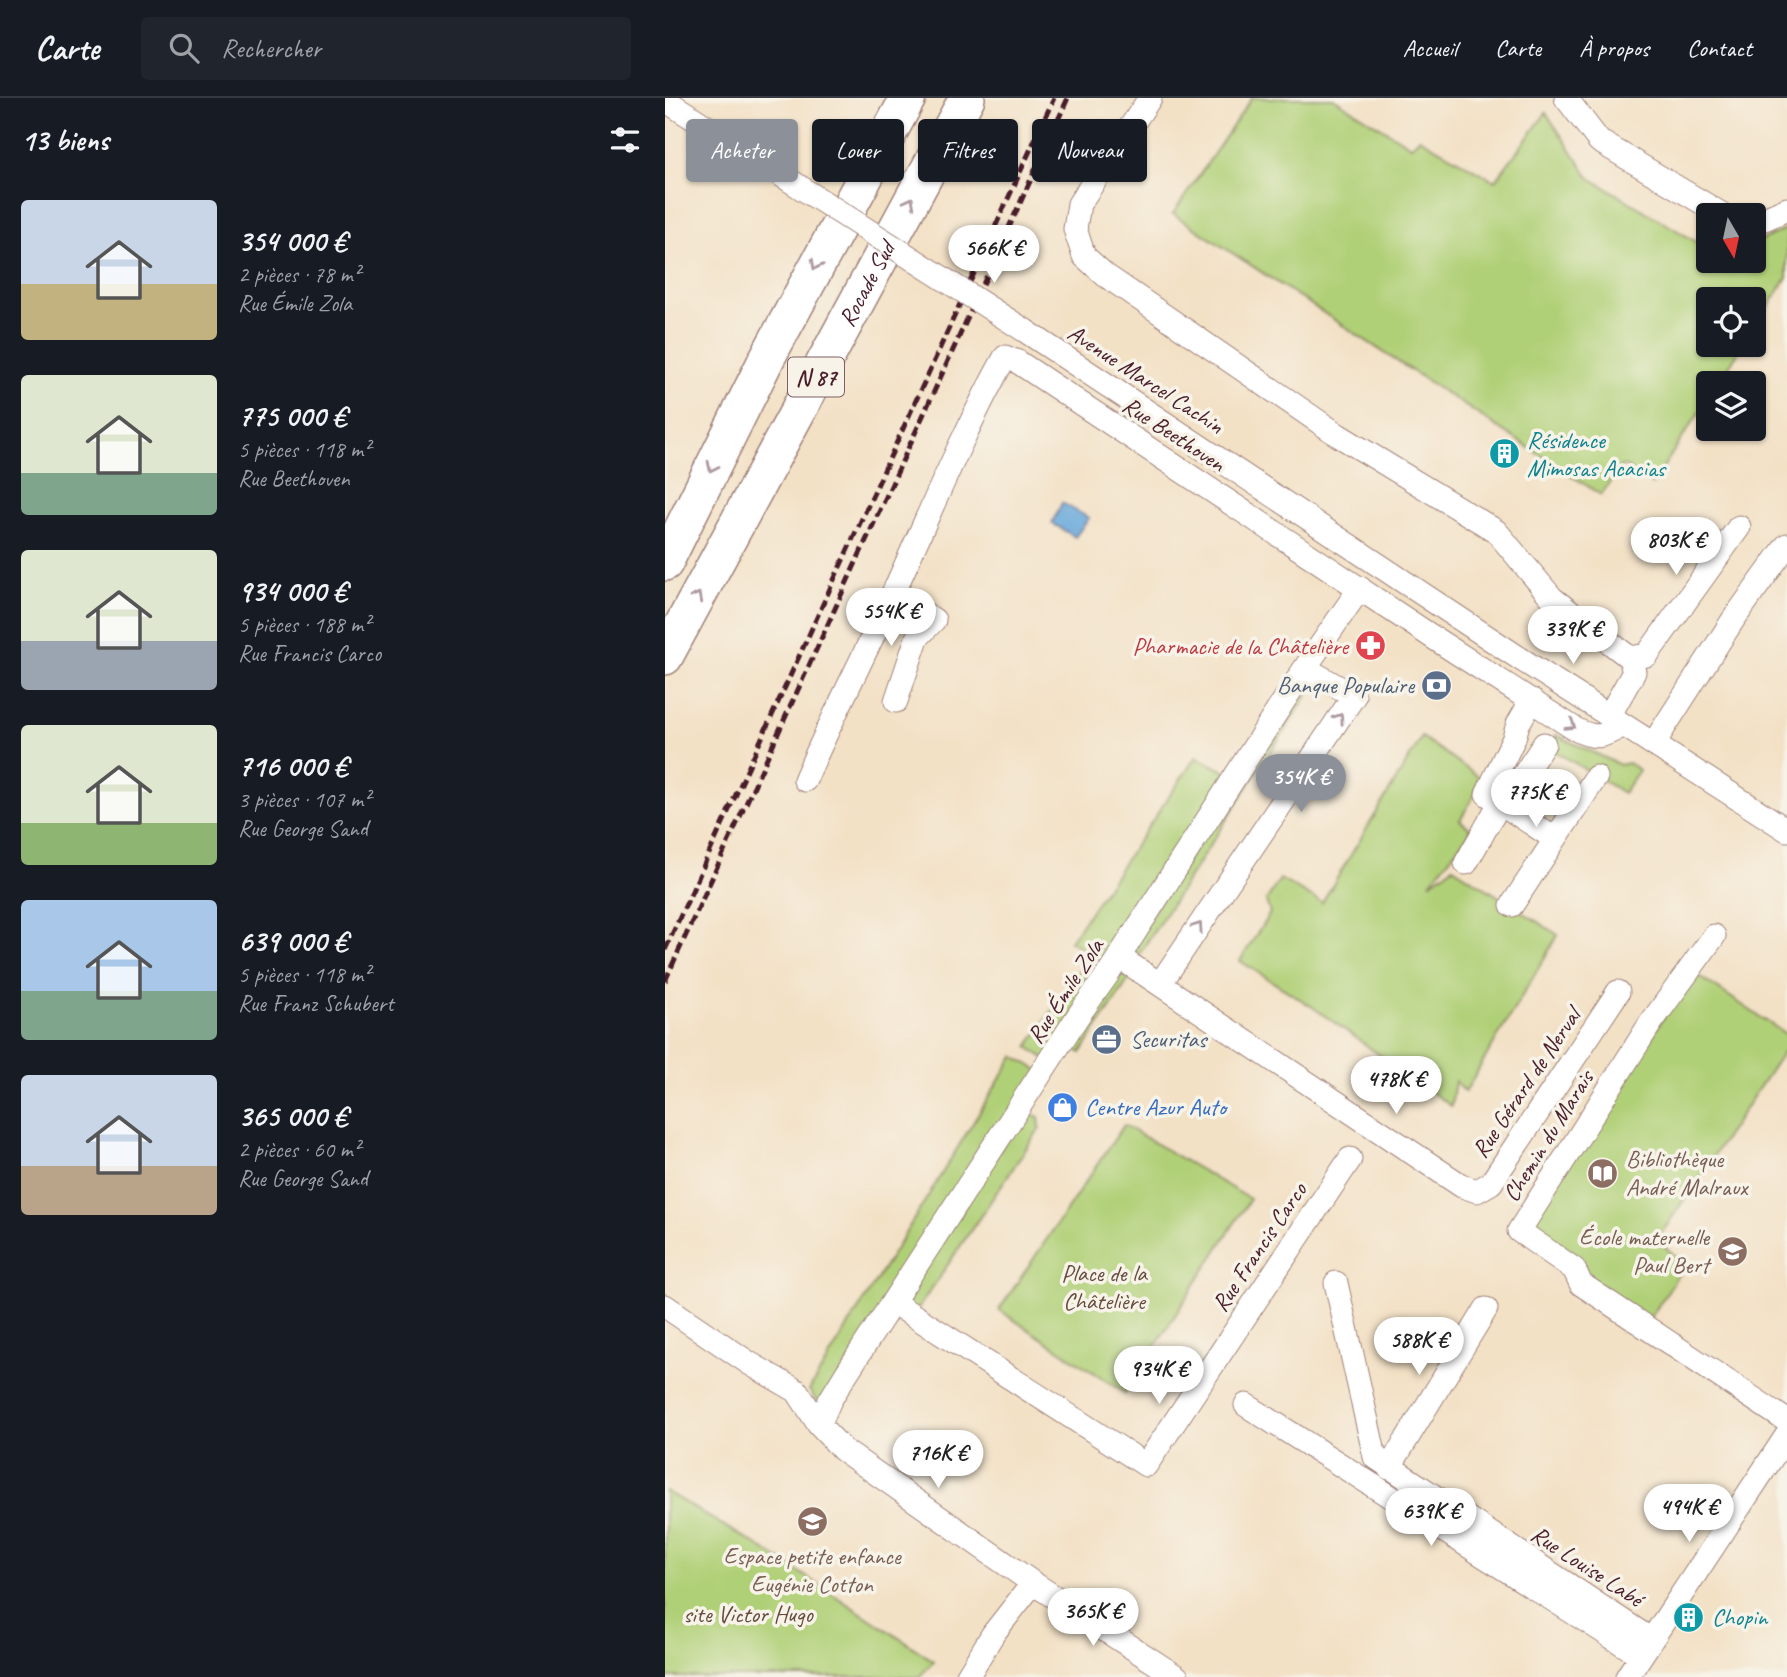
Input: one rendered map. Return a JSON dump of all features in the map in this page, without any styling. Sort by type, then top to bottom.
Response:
[{"type":"highway","name":"N 87","points":[[665,563],[779,335],[908,98]]},
{"type":"highway","name":"Rocade Sud","points":[[665,657],[967,98]]},
{"type":"street","points":[[1150,98],[1079,204],[1075,229],[1084,256],[1105,275],[1339,435],[1496,531],[1552,598],[1630,657],[1633,673],[1616,721]]},
{"type":"street","points":[[1566,98],[1599,141],[1703,203]]},
{"type":"street","name":"Avenue Marcel Cachin","points":[[665,100],[1024,330],[1489,638],[1787,830]]},
{"type":"street","points":[[1766,218],[1787,209]]},
{"type":"street","name":"Rue Beethoven","points":[[805,780],[971,420],[1005,357],[1018,362],[1580,732],[1595,736],[1607,735],[1616,721]]},
{"type":"street","points":[[1630,657],[1647,655],[1739,527]]},
{"type":"street","points":[[1654,743],[1733,620],[1787,545]]},
{"type":"street","name":"Rue Émile Zola","points":[[819,1425],[846,1374],[1305,668],[1360,588]]},
{"type":"street","points":[[893,593],[934,620],[917,638],[896,701]]},
{"type":"street","points":[[1472,662],[1489,638]]},
{"type":"street","points":[[1160,984],[1354,696],[1305,668]]},
{"type":"street","points":[[1532,700],[1518,724],[1487,794],[1555,839]]},
{"type":"street","points":[[1466,863],[1502,804],[1545,744]]},
{"type":"street","points":[[1513,905],[1597,777]]},
{"type":"street","name":"Chemin du Marais","points":[[1714,936],[1650,1024],[1519,1230],[1574,1269],[1581,1284],[1787,1421]]},
{"type":"street","name":"Rue Gérard de Nerval","points":[[1119,957],[1462,1186],[1477,1191],[1491,1183],[1618,992]]},
{"type":"street","name":"Rue Francis Carco","points":[[894,1303],[1146,1465],[1350,1159]]},
{"type":"street","name":"Rue Louise Labé","points":[[1336,1283],[1375,1457],[1645,1647]]},
{"type":"street","points":[[665,1306],[749,1363],[797,1391],[819,1425],[843,1450],[1033,1583],[1177,1677]]},
{"type":"street","points":[[1389,1468],[1486,1309]]},
{"type":"street","points":[[1245,1405],[1645,1647]]},
{"type":"street","points":[[1627,1677],[1787,1435]]},
{"type":"street","points":[[967,1677],[993,1634],[1033,1583]]},
{"type":"green space","points":[[1252,98],[1333,98],[1411,146],[1419,138],[1495,181],[1546,113],[1590,178],[1696,242],[1696,273],[1766,273],[1766,238],[1787,228],[1787,278],[1766,310],[1766,287],[1696,287],[1696,357],[1735,357],[1726,371],[1696,371],[1696,417],[1652,484],[1621,466],[1601,495],[1173,214]]},
{"type":"green space","points":[[1305,677],[1316,682],[1136,959],[1126,954]]},
{"type":"green space","points":[[1556,735],[1620,765],[1628,763],[1639,770],[1623,793],[1552,749]]},
{"type":"green space","points":[[1422,737],[1483,780],[1460,820],[1472,830],[1430,883],[1453,867],[1558,935],[1465,1092],[1455,1081],[1451,1106],[1314,1008],[1240,961],[1270,913],[1266,901],[1280,879],[1322,903]]},
{"type":"green space","points":[[1196,757],[1223,770],[1230,780],[1109,965],[1070,941]]},
{"type":"green space","points":[[1079,970],[1099,980],[1047,1060],[1028,1047]]},
{"type":"green space","points":[[1118,972],[1129,979],[1081,1053],[1068,1044]]},
{"type":"green space","points":[[1693,972],[1787,1035],[1787,1046],[1657,1240],[1685,1264],[1649,1320],[1523,1233]]},
{"type":"green space","points":[[1014,1056],[1040,1071],[820,1407],[809,1390]]},
{"type":"green space","points":[[1024,1112],[1039,1117],[1040,1128],[913,1316],[895,1313]]},
{"type":"green space","name":"Place de la Châtelière","points":[[1124,1125],[1250,1199],[1125,1393],[999,1310]]},
{"type":"green space","name":"site Victor Hugo","points":[[665,1491],[770,1553],[934,1661],[919,1677],[665,1677]]},
{"type":"water","points":[[1062,503],[1089,518],[1075,537],[1052,523]]},
{"type":"railway","points":[[665,950],[1054,98]]},
{"type":"railway","points":[[665,981],[1068,98]]},
{"type":"place","name":"Résidence Mimosas Acacias","points":[[1504,454]]},
{"type":"place","name":"Pharmacie de la Châtelière","points":[[1371,646]]},
{"type":"place","name":"Banque Populaire","points":[[1437,685]]},
{"type":"place","name":"Securitas","points":[[1107,1039]]},
{"type":"place","name":"Centre Azur Auto","points":[[1062,1107]]},
{"type":"place","name":"Bibliothèque André Malraux","points":[[1603,1173]]},
{"type":"place","name":"École maternelle Paul Bert","points":[[1732,1251]]},
{"type":"place","name":"Espace petite enfance Eugénie Cotton","points":[[812,1522]]},
{"type":"place","name":"Chopin","points":[[1689,1617]]}]
